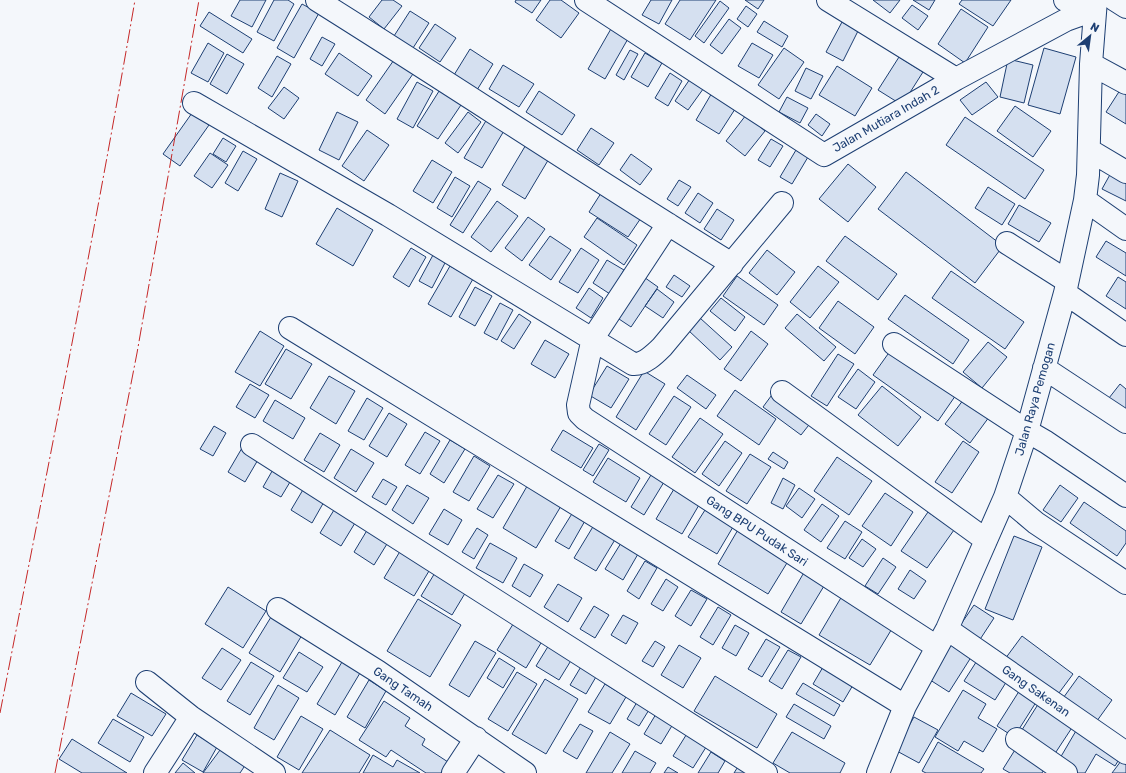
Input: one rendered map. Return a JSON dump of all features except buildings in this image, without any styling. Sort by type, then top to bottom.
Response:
[{"type":"street","points":[[317,0],[428,69],[732,264]]},
{"type":"street","name":"Jalan Mutiara Indah 2","points":[[586,0],[824,155],[956,79],[1095,6]]},
{"type":"street","points":[[828,0],[956,79]]},
{"type":"street","points":[[1065,0],[1095,6]]},
{"type":"street","points":[[1115,0],[1126,7]]},
{"type":"street","name":"Jalan Raya Pemogan","points":[[883,771],[905,706],[942,638],[1005,497],[1027,431],[1066,287],[1085,200],[1088,175],[1091,64],[1095,6]]},
{"type":"street","points":[[1091,64],[1126,83]]},
{"type":"street","points":[[194,104],[388,215],[592,338],[630,363],[637,364],[646,360],[662,347],[782,203]]},
{"type":"street","points":[[1089,150],[1126,172]]},
{"type":"street","points":[[1085,200],[1126,228]]},
{"type":"street","points":[[592,338],[668,224]]},
{"type":"street","points":[[1007,243],[1066,287],[1126,335]]},
{"type":"street","points":[[290,328],[905,706]]},
{"type":"street","name":"Gang BPU Pudak Sari","points":[[592,338],[578,405],[579,413],[585,419],[942,638]]},
{"type":"street","points":[[894,344],[1046,442],[1126,496]]},
{"type":"street","points":[[1044,368],[1126,422]]},
{"type":"street","points":[[782,392],[986,540]]},
{"type":"street","points":[[252,445],[766,773]]},
{"type":"street","points":[[1005,497],[1036,523],[1126,583]]},
{"type":"street","name":"Gang Tamah","points":[[278,609],[377,671],[526,773]]},
{"type":"street","name":"Gang Sakenan","points":[[942,638],[1126,753]]},
{"type":"street","points":[[147,682],[191,717],[274,773]]},
{"type":"street","points":[[155,773],[191,717]]},
{"type":"street","points":[[453,773],[476,738]]},
{"type":"street","points":[[1017,739],[1066,773]]},
{"type":"power","points":[[0,713],[86,268],[135,0]]},
{"type":"power","points":[[55,773],[137,353],[199,0]]}]
